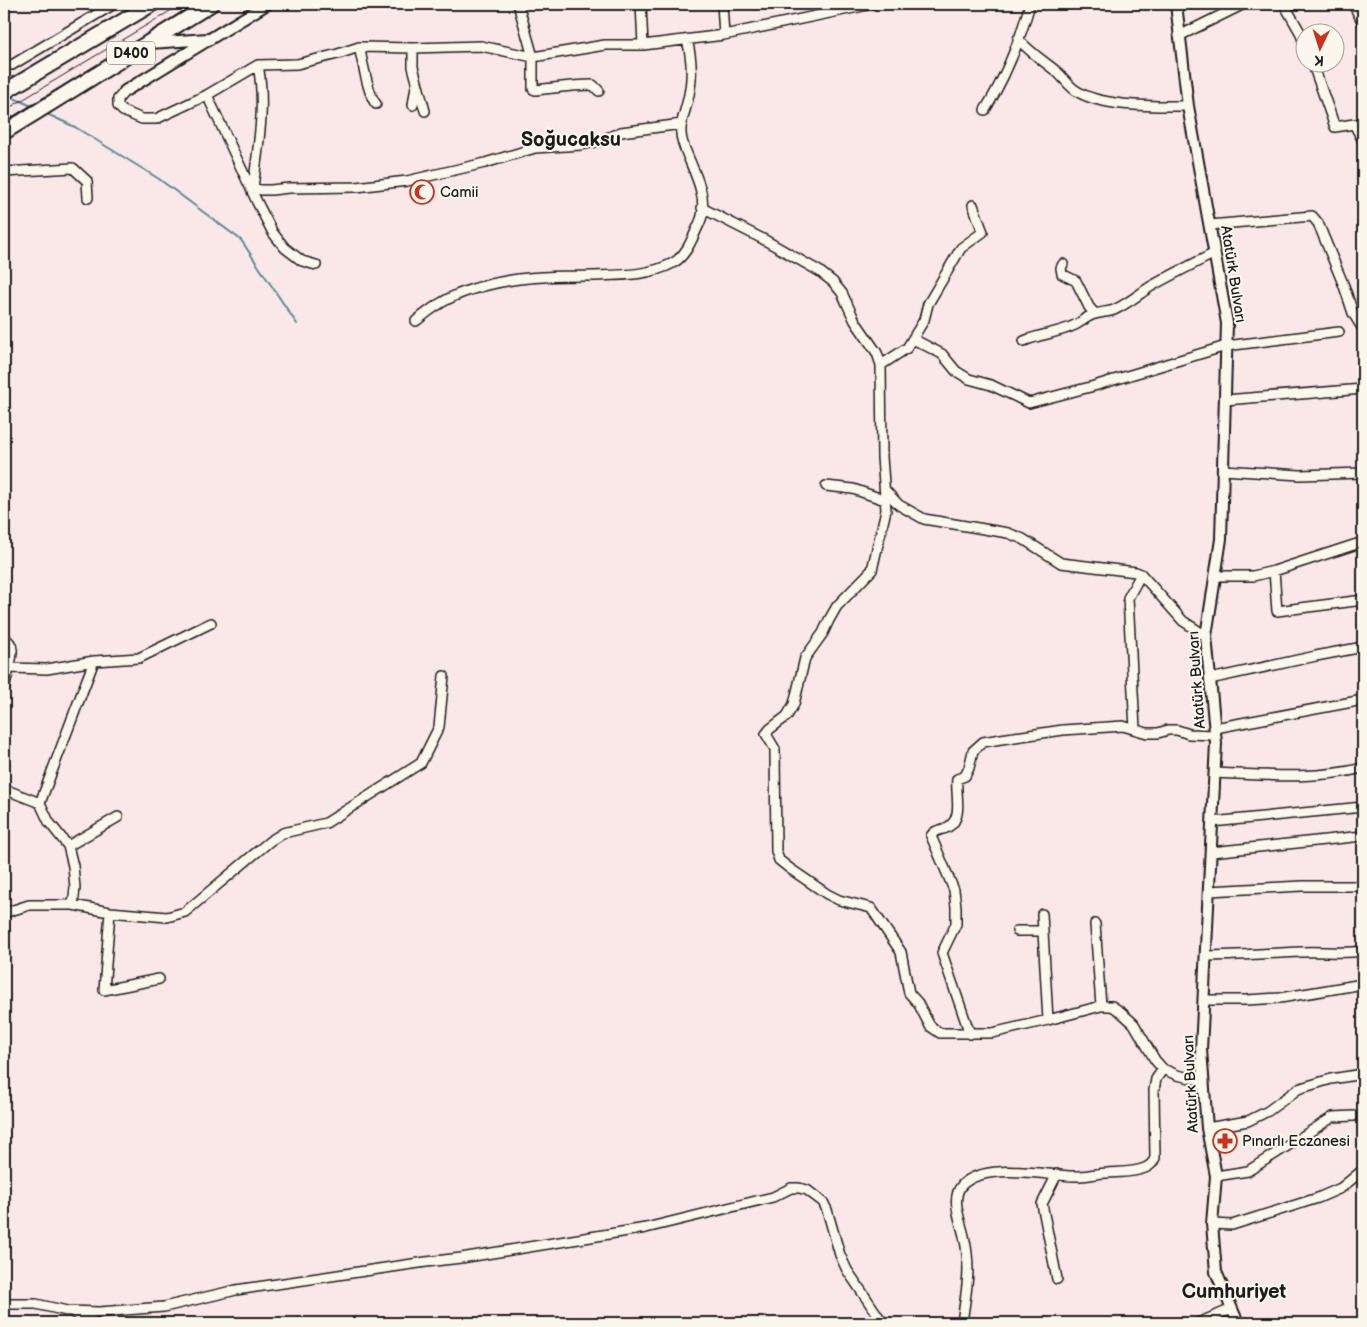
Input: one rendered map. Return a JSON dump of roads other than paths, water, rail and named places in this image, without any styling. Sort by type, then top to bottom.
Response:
[{"type":"highway","name":"D400","points":[[4,92],[152,4]]},
{"type":"highway","name":"D400","points":[[4,132],[211,4]]},
{"type":"street","points":[[12,65],[114,4]]},
{"type":"street","points":[[267,4],[125,91],[118,99],[118,106],[123,111],[142,119],[156,119],[208,95],[258,65],[296,64],[359,48],[480,46],[532,57],[605,45],[643,45],[724,35],[873,4]]},
{"type":"street","points":[[518,4],[532,57],[533,89],[586,85],[594,86],[599,91]]},
{"type":"street","points":[[641,4],[643,45]]},
{"type":"street","points":[[722,4],[724,35]]},
{"type":"street","points":[[985,110],[995,94],[1018,39],[1030,4]]},
{"type":"street","name":"Atatürk Bulvarı","points":[[1176,4],[1188,106],[1227,324],[1221,539],[1206,636],[1215,732],[1215,774],[1202,1050],[1207,1128],[1216,1176],[1212,1224],[1216,1272],[1238,1323]]},
{"type":"street","points":[[1179,36],[1244,4]]},
{"type":"street","points":[[1284,4],[1294,22]]},
{"type":"street","points":[[1353,4],[1363,23]]},
{"type":"street","points":[[147,43],[211,39]]},
{"type":"street","points":[[1018,39],[1032,54],[1058,72],[1063,80],[1076,91],[1097,99],[1120,104],[1188,106]]},
{"type":"street","points":[[416,321],[440,303],[456,295],[488,284],[549,277],[617,276],[649,272],[674,262],[688,247],[702,217],[703,197],[682,142],[681,133],[691,89],[692,57],[687,40]]},
{"type":"street","points":[[359,48],[369,92],[376,104]]},
{"type":"street","points":[[413,48],[412,58],[416,83],[425,111]]},
{"type":"street","points":[[251,187],[262,114],[262,92],[258,65]]},
{"type":"street","points":[[1316,72],[1335,127],[1354,124],[1363,141]]},
{"type":"street","points":[[413,105],[416,83]]},
{"type":"street","points":[[208,95],[273,233],[285,248],[302,261],[316,265]]},
{"type":"street","points":[[251,187],[271,190],[378,185],[453,171],[534,148],[581,145],[600,141],[621,132],[682,124]]},
{"type":"street","points":[[4,172],[73,168],[87,181],[88,198]]},
{"type":"street","points":[[881,365],[907,348],[924,320],[928,304],[961,248],[983,232],[973,205]]},
{"type":"street","points":[[702,208],[763,239],[833,282],[842,293],[855,321],[877,353],[881,365],[882,457],[886,510],[872,570],[837,606],[824,633],[805,658],[794,704],[787,716],[766,734],[775,749],[776,851],[779,860],[827,894],[839,900],[870,908],[902,952],[909,993],[918,1003],[930,1026],[940,1033],[992,1033],[1101,1006],[1112,1006],[1134,1024],[1145,1044],[1163,1069],[1204,1082]]},
{"type":"street","points":[[1210,225],[1312,216],[1318,223],[1353,313],[1363,329]]},
{"type":"street","points":[[1024,341],[1076,325],[1095,314],[1111,311],[1124,305],[1170,275],[1215,252]]},
{"type":"street","points":[[1063,264],[1061,268],[1062,274],[1076,281],[1089,307],[1095,314]]},
{"type":"street","points":[[913,339],[942,354],[956,371],[969,379],[991,384],[1029,403],[1094,386],[1226,346],[1339,332]]},
{"type":"street","points":[[1225,400],[1363,389]]},
{"type":"street","points":[[1223,470],[1300,475],[1363,473]]},
{"type":"street","points":[[826,486],[885,495],[924,519],[1008,533],[1023,539],[1061,563],[1127,570],[1142,574],[1183,621],[1206,636]]},
{"type":"street","points":[[1215,576],[1253,576],[1363,542]]},
{"type":"street","points":[[1274,571],[1277,611],[1363,600]]},
{"type":"street","points":[[1135,729],[1128,598],[1142,574]]},
{"type":"street","points":[[9,668],[47,669],[94,661],[139,658],[211,623]]},
{"type":"street","points":[[4,638],[9,641],[12,648],[4,690]]},
{"type":"street","points":[[1210,680],[1363,647]]},
{"type":"street","points":[[40,803],[94,661]]},
{"type":"street","points":[[4,913],[29,905],[73,905],[110,912],[167,918],[185,912],[270,841],[283,834],[326,824],[422,763],[439,727],[444,676]]},
{"type":"street","points":[[970,1034],[942,953],[956,924],[954,890],[931,836],[934,831],[948,827],[955,821],[958,812],[957,779],[965,776],[973,751],[983,742],[1063,730],[1123,726],[1147,733],[1177,730],[1189,734],[1215,732],[1363,700]]},
{"type":"street","points":[[1215,774],[1321,775],[1341,774],[1363,768]]},
{"type":"street","points":[[4,789],[40,803],[49,822],[68,846],[75,888],[73,905]]},
{"type":"street","points":[[1212,822],[1363,807]]},
{"type":"street","points":[[68,846],[118,817]]},
{"type":"street","points":[[1211,852],[1363,836]]},
{"type":"street","points":[[1209,891],[1302,886],[1363,886]]},
{"type":"street","points":[[110,912],[104,990],[159,980]]},
{"type":"street","points":[[1042,914],[1048,1020]]},
{"type":"street","points":[[1095,924],[1101,1006]]},
{"type":"street","points":[[1016,931],[1043,931]]},
{"type":"street","points":[[1206,956],[1363,951]]},
{"type":"street","points":[[1204,1000],[1280,998],[1363,984]]},
{"type":"street","points":[[962,1323],[969,1279],[968,1258],[956,1204],[957,1193],[961,1185],[986,1173],[1009,1172],[1085,1176],[1133,1171],[1152,1164],[1155,1158],[1154,1090],[1156,1080],[1163,1069]]},
{"type":"street","points":[[1207,1128],[1248,1121],[1268,1111],[1298,1089],[1331,1079],[1363,1074]]},
{"type":"street","points":[[1216,1176],[1248,1171],[1333,1117],[1354,1116]]},
{"type":"street","points":[[1212,1224],[1232,1225],[1318,1198],[1341,1188],[1363,1170]]},
{"type":"street","points":[[1057,1174],[1042,1204],[1057,1279]]},
{"type":"street","points":[[68,1311],[99,1312],[164,1307],[236,1290],[461,1258],[646,1228],[772,1196],[791,1188],[807,1190],[823,1202],[840,1255],[883,1323]]},
{"type":"street","points":[[4,1304],[36,1304],[68,1311],[97,1323]]},
{"type":"street","points":[[1198,1323],[1232,1309]]},
{"type":"waterway","points":[[9,96],[34,107]]},
{"type":"waterway","points":[[45,113],[75,127],[159,179],[241,240],[297,324]]},
{"type":"tram line","points":[[4,124],[194,4]]},
{"type":"tram line","points":[[4,111],[175,8]]},
{"type":"place","name":"Camii","points":[[422,192]]},
{"type":"place","name":"Pınarlı Eczanesi","points":[[1225,1141]]},
{"type":"district","name":"Soğucaksu","points":[[571,140]]},
{"type":"district","name":"Cumhuriyet","points":[[1234,1292]]}]
